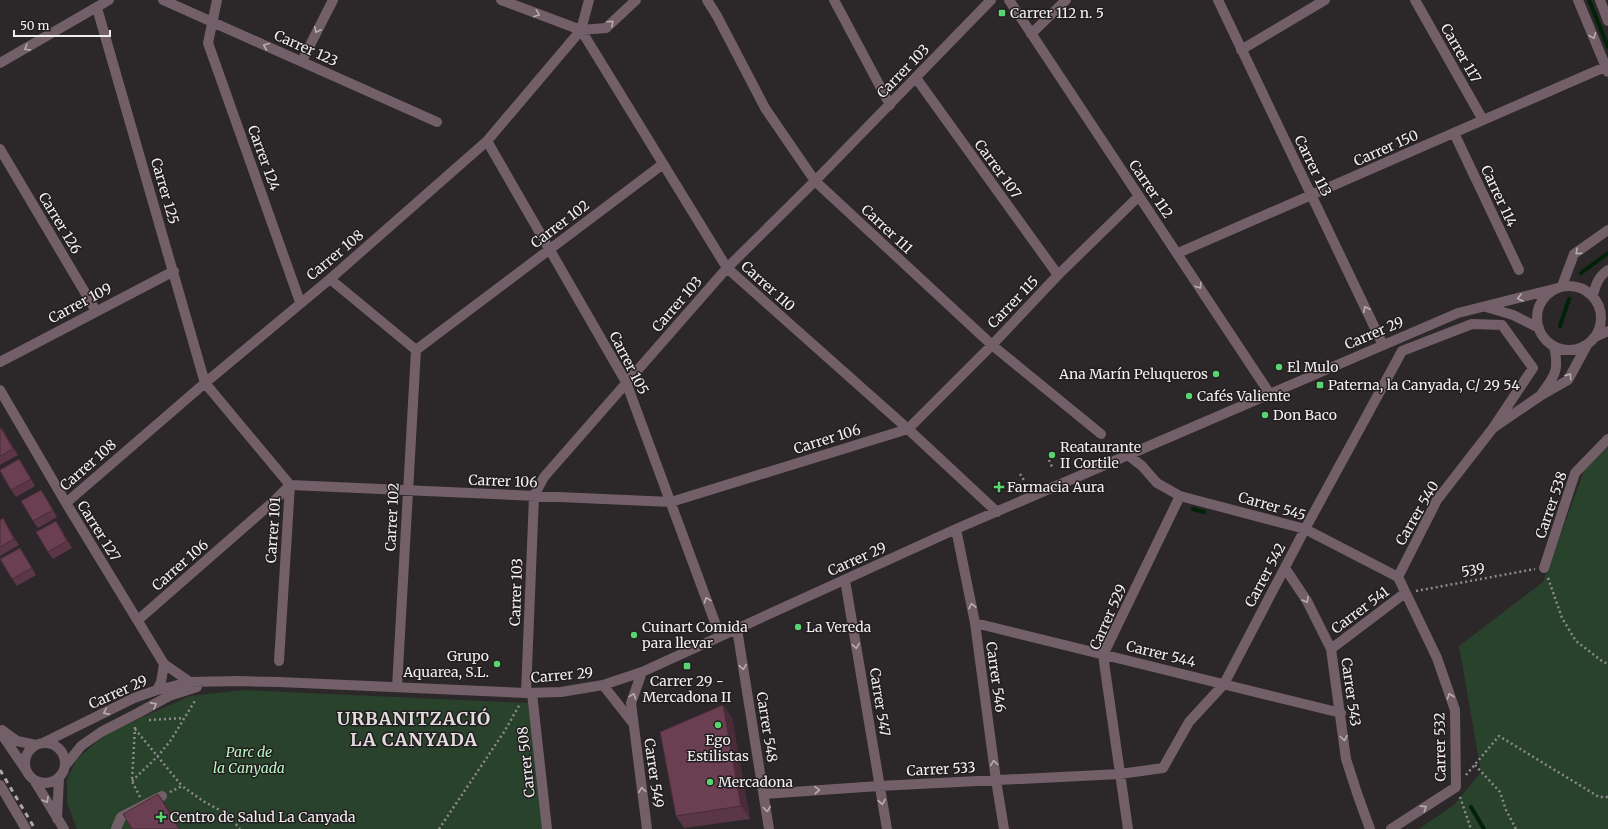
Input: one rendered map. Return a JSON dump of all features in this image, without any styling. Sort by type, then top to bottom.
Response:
[{"type":"street","points":[[0,63],[109,0]]},
{"type":"street","name":"Carrer 123","points":[[163,0],[437,122]]},
{"type":"street","name":"Carrer 124","points":[[217,0],[208,43],[300,302]]},
{"type":"street","points":[[302,61],[333,0]]},
{"type":"street","points":[[501,0],[580,30],[606,28],[636,0]]},
{"type":"street","name":"Carrer 108","points":[[66,503],[205,382],[300,302],[330,279],[488,141],[580,30],[589,0]]},
{"type":"street","name":"Carrer 111","points":[[707,0],[717,16],[765,108],[815,181],[992,345],[1101,434]]},
{"type":"street","points":[[834,0],[890,105]]},
{"type":"street","name":"Carrer 103","points":[[529,693],[534,496],[544,477],[727,268],[890,105],[991,0]]},
{"type":"street","name":"Carrer 112","points":[[1009,0],[1270,394]]},
{"type":"street","points":[[1031,34],[1066,0]]},
{"type":"street","name":"Carrer 113","points":[[1218,0],[1383,344]]},
{"type":"street","points":[[1242,50],[1325,0]]},
{"type":"street","name":"Carrer 117","points":[[1415,0],[1483,120]]},
{"type":"street","points":[[1578,0],[1606,69]]},
{"type":"street","points":[[1600,0],[1608,21]]},
{"type":"street","name":"Carrer 125","points":[[97,8],[205,382]]},
{"type":"street","name":"Carrer 110","points":[[580,30],[727,268],[908,429],[997,512]]},
{"type":"street","name":"Carrer 150","points":[[1178,253],[1483,120],[1606,69]]},
{"type":"street","name":"Carrer 107","points":[[916,78],[1058,275]]},
{"type":"street","name":"Carrer 114","points":[[1454,133],[1519,270]]},
{"type":"street","name":"Carrer 105","points":[[488,141],[626,382],[720,636]]},
{"type":"street","name":"Carrer 126","points":[[0,149],[96,311]]},
{"type":"street","name":"Carrer 102","points":[[397,687],[416,350],[663,164]]},
{"type":"street","name":"Carrer 115","points":[[908,429],[992,345],[1058,275],[1139,196]]},
{"type":"street","points":[[1558,288],[1574,254],[1608,230]]},
{"type":"street","points":[[1593,295],[1596,281],[1608,270]]},
{"type":"street","name":"Carrer 109","points":[[0,362],[174,271]]},
{"type":"street","points":[[330,279],[416,350]]},
{"type":"street","points":[[1573,286],[1584,289],[1593,295],[1604,306],[1600,327],[1595,337],[1587,345],[1576,349],[1564,349],[1554,346],[1545,339],[1539,328],[1537,317],[1539,306],[1545,296],[1558,288],[1573,286]]},
{"type":"street","name":"Carrer 29","points":[[39,744],[134,698],[157,690],[190,682],[252,681],[529,693],[561,692],[603,685],[642,672],[956,529],[1383,344],[1458,313],[1558,288]]},
{"type":"street","name":"Carrer 29","points":[[1486,307],[1512,315],[1539,328]]},
{"type":"street","name":"Carrer 29","points":[[1402,351],[1472,324],[1502,325],[1533,368]]},
{"type":"street","points":[[1595,337],[1608,332]]},
{"type":"street","name":"Carrer 540","points":[[1492,428],[1540,396],[1568,380],[1587,345]]},
{"type":"street","name":"Carrer 540","points":[[1540,396],[1554,377],[1557,360],[1554,346]]},
{"type":"street","name":"Carrer 542","points":[[1120,774],[1163,768],[1189,722],[1224,684],[1305,529],[1402,351]]},
{"type":"street","name":"Carrer 540","points":[[1398,577],[1437,500],[1492,428],[1533,368]]},
{"type":"street","name":"Carrer 101","points":[[205,382],[290,485],[279,661]]},
{"type":"street","name":"Carrer 127","points":[[0,390],[66,503],[164,664],[190,682]]},
{"type":"street","name":"Carrer 106","points":[[138,620],[274,501],[290,485],[671,502],[908,429]]},
{"type":"street","name":"Carrer 538","points":[[1544,568],[1575,473],[1608,439]]},
{"type":"street","name":"Carrer 545","points":[[1128,455],[1142,466],[1157,484],[1180,496],[1305,529],[1398,577]]},
{"type":"street","name":"Carrer 529","points":[[1128,829],[1103,655],[1180,496]]},
{"type":"street","name":"Carrer 546","points":[[956,529],[975,623],[1004,829]]},
{"type":"street","name":"Carrer 543","points":[[1285,568],[1307,601],[1331,649],[1341,713],[1346,759],[1370,829]]},
{"type":"street","points":[[1398,577],[1405,593]]},
{"type":"street","name":"Carrer 547","points":[[845,580],[887,829]]},
{"type":"street","name":"Carrer 541","points":[[1331,649],[1405,593]]},
{"type":"street","name":"Carrer 532","points":[[1391,829],[1456,787],[1454,710],[1437,658],[1405,593]]},
{"type":"street","name":"Carrer 544","points":[[975,623],[1341,713]]},
{"type":"street","name":"Carrer 548","points":[[737,629],[769,829]]},
{"type":"street","points":[[157,690],[161,682],[164,664]]},
{"type":"street","name":"Carrer 549","points":[[642,672],[631,703],[632,722],[647,829]]},
{"type":"street","name":"Carrer 29","points":[[65,766],[81,746],[101,732],[135,720],[169,696],[210,682]]},
{"type":"street","points":[[603,685],[632,722]]},
{"type":"street","name":"Carrer 508","points":[[529,693],[548,829]]},
{"type":"street","points":[[0,728],[17,741],[50,744],[56,746],[61,751],[65,759],[63,773],[59,778],[48,783],[32,778],[0,732]]},
{"type":"street","points":[[39,744],[27,755],[25,762],[26,769],[64,829]]},
{"type":"street","name":"Carrer 533","points":[[764,794],[879,786],[1120,774]]},
{"type":"street","points":[[57,819],[59,778]]},
{"type":"street","points":[[0,785],[26,829]]},
{"type":"street","points":[[116,829],[121,817],[143,804],[162,796]]},
{"type":"path","points":[[1049,460],[1053,469]]},
{"type":"path","points":[[1020,474],[1025,482]]},
{"type":"path","name":"539","points":[[1405,593],[1544,568]]},
{"type":"path","points":[[1544,568],[1562,618],[1576,641],[1608,664]]},
{"type":"path","points":[[439,829],[529,693]]},
{"type":"path","points":[[132,781],[158,756],[171,740],[199,695]]},
{"type":"path","points":[[143,804],[132,781],[135,720],[140,721],[184,718]]},
{"type":"path","points":[[135,728],[182,786],[203,801],[227,814],[240,829]]},
{"type":"path","points":[[1471,829],[1456,787],[1499,736],[1599,797],[1608,797]]},
{"type":"path","points":[[1474,765],[1500,792],[1506,810],[1516,829]]},
{"type":"path","points":[[162,796],[182,786]]},
{"type":"green space","points":[[1608,447],[1608,829],[1419,829],[1455,804],[1481,772],[1459,646],[1543,582],[1584,471]]},
{"type":"green space","name":"Parc de la Canyada","points":[[244,690],[528,703],[546,829],[77,829],[67,803],[67,779],[77,759],[107,733],[190,696]]},
{"type":"building","points":[[1,428],[13,449],[0,456],[0,429]]},
{"type":"building","points":[[19,459],[31,479],[11,490],[0,470]]},
{"type":"building","points":[[41,490],[53,510],[33,521],[21,501]]},
{"type":"building","points":[[3,518],[14,539],[0,547],[0,520]]},
{"type":"building","points":[[56,521],[67,541],[48,552],[36,532]]},
{"type":"building","points":[[20,548],[32,568],[12,579],[0,559]]},
{"type":"building","name":"Mercadona","points":[[723,705],[741,806],[676,816],[660,732]]},
{"type":"building","points":[[158,794],[179,829],[132,829],[123,814]]},
{"type":"waterway","points":[[1589,0],[1608,47]]},
{"type":"waterway","points":[[1581,273],[1608,253]]},
{"type":"waterway","points":[[1560,326],[1569,299]]},
{"type":"waterway","points":[[1193,509],[1204,512]]},
{"type":"waterway","points":[[1471,807],[1484,829]]},
{"type":"railway","points":[[0,770],[35,829]]},
{"type":"place","name":"Carrer 112 n. 5","points":[[1002,13]]},
{"type":"place","name":"El Mulo","points":[[1279,367]]},
{"type":"place","name":"Ana Marín Peluqueros","points":[[1216,374]]},
{"type":"place","name":"Paterna, la Canyada, C/ 29 54","points":[[1320,385]]},
{"type":"place","name":"Cafés Valiente","points":[[1189,396]]},
{"type":"place","name":"Don Baco","points":[[1265,415]]},
{"type":"place","name":"Reataurante II Cortile","points":[[1052,455]]},
{"type":"place","name":"Farmacia Aura","points":[[999,487]]},
{"type":"place","name":"La Vereda","points":[[798,627]]},
{"type":"place","name":"Cuinart Comida para llevar","points":[[634,635]]},
{"type":"place","name":"Grupo Aquarea, S.L.","points":[[497,664]]},
{"type":"place","name":"Carrer 29 - Mercadona II","points":[[687,666]]},
{"type":"place","name":"Ego Estilistas","points":[[718,725]]},
{"type":"place","name":"Mercadona","points":[[710,782]]},
{"type":"place","name":"Centro de Salud La Canyada","points":[[161,817]]},
{"type":"district","name":"URBANITZACIÓ LA CANYADA","points":[[414,728]]}]
